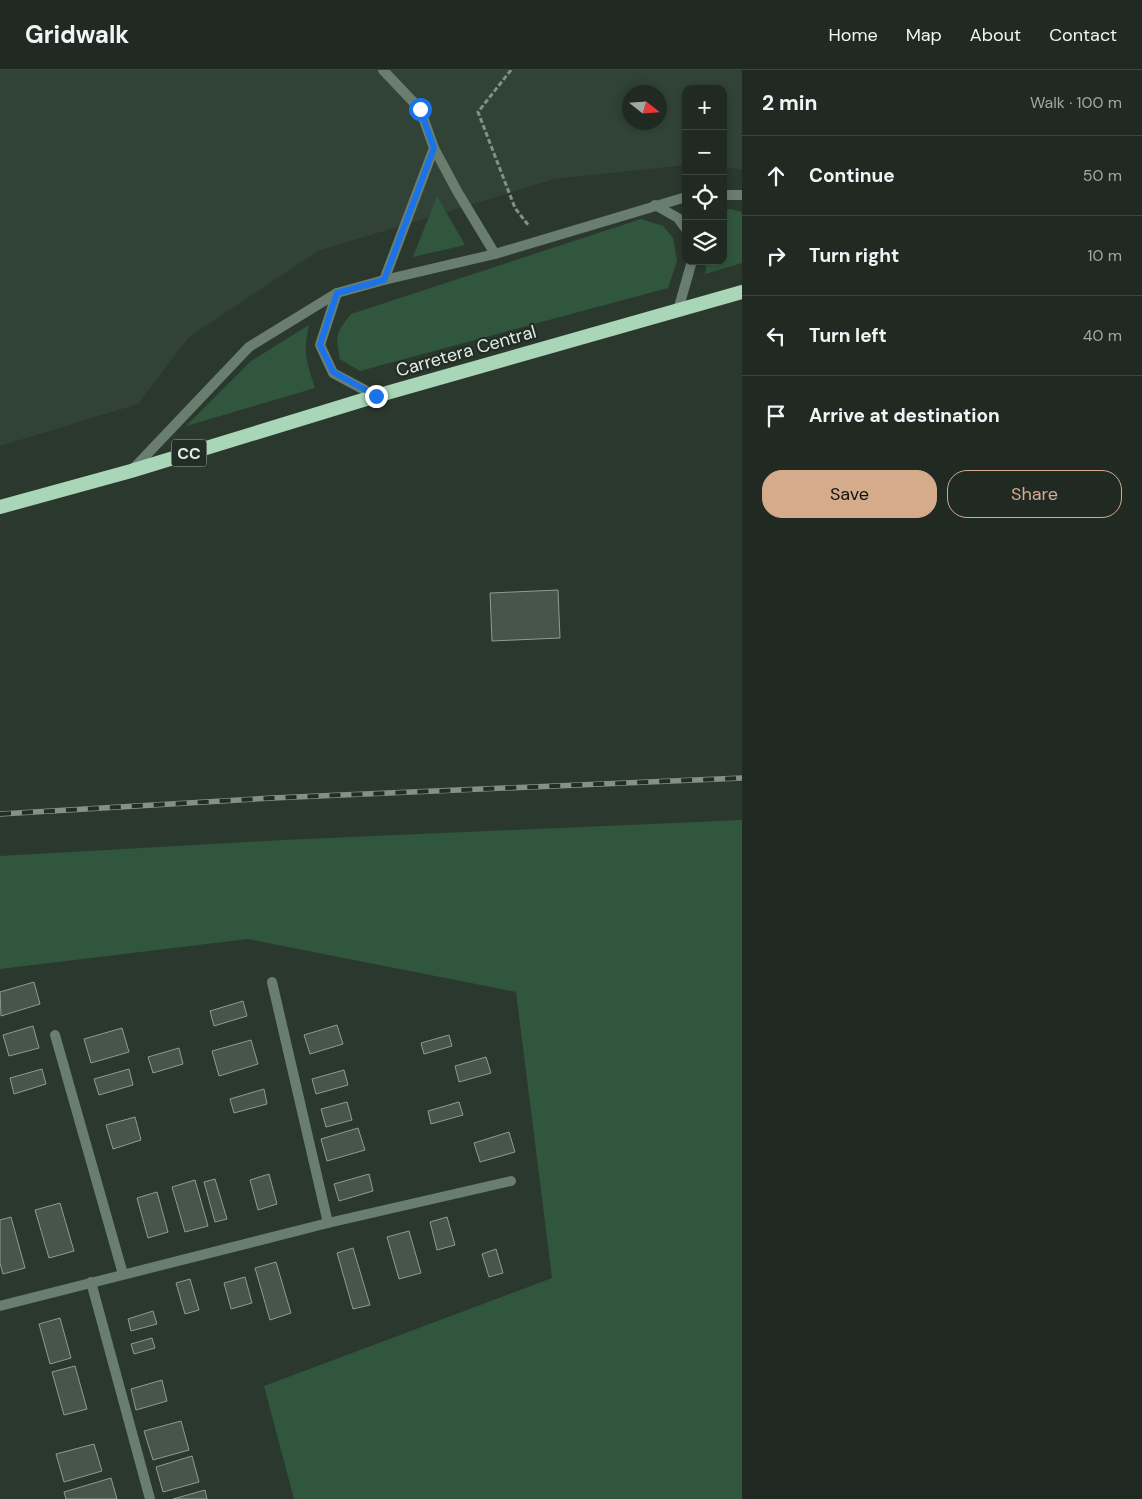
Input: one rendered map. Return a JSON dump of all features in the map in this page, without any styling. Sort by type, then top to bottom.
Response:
[{"type":"highway","name":"Carretera Central","points":[[0,507],[131,471],[376,396],[742,292]]},
{"type":"street","points":[[383,70],[420,109],[434,148],[457,191],[495,254]]},
{"type":"street","points":[[384,280],[434,148]]},
{"type":"street","points":[[727,195],[742,195]]},
{"type":"street","points":[[131,471],[249,347],[337,293],[495,254],[682,198]]},
{"type":"street","points":[[655,206],[678,218],[682,224]]},
{"type":"street","points":[[678,310],[691,265]]},
{"type":"street","points":[[337,293],[320,345],[333,372],[376,396]]},
{"type":"street","points":[[272,982],[328,1223]]},
{"type":"street","points":[[55,1034],[123,1274]]},
{"type":"street","points":[[0,1306],[328,1223],[511,1181]]},
{"type":"street","points":[[91,1282],[150,1499]]},
{"type":"path","points":[[511,70],[478,112],[515,208],[530,228]]},
{"type":"shaded area","points":[[0,70],[742,70],[742,170],[727,168],[727,85],[682,85],[682,165],[555,179],[318,251],[189,337],[138,404],[0,446]]},
{"type":"green space","points":[[437,196],[465,245],[413,257]]},
{"type":"green space","points":[[727,209],[742,212],[742,263],[705,274],[706,265],[727,265]]},
{"type":"green space","points":[[641,219],[663,226],[673,238],[677,261],[668,288],[360,371],[340,359],[337,339],[342,325],[351,314]]},
{"type":"green space","points":[[309,325],[306,357],[315,388],[186,426],[251,361]]},
{"type":"green space","points":[[742,820],[742,1499],[294,1499],[264,1386],[552,1278],[516,992],[248,939],[0,969],[0,856],[283,840]]},
{"type":"building","points":[[558,590],[560,638],[492,641],[490,593]]},
{"type":"building","points":[[34,982],[40,1004],[1,1016],[0,992]]},
{"type":"building","points":[[243,1001],[247,1016],[214,1026],[210,1011]]},
{"type":"building","points":[[337,1025],[343,1044],[310,1054],[304,1035]]},
{"type":"building","points":[[33,1026],[39,1048],[9,1056],[3,1035]]},
{"type":"building","points":[[122,1028],[129,1052],[91,1063],[84,1039]]},
{"type":"building","points":[[449,1035],[452,1046],[424,1054],[421,1043]]},
{"type":"building","points":[[251,1040],[258,1064],[219,1076],[212,1051]]},
{"type":"building","points":[[179,1048],[183,1064],[153,1073],[148,1057]]},
{"type":"building","points":[[486,1057],[491,1073],[459,1082],[455,1066]]},
{"type":"building","points":[[42,1069],[46,1084],[14,1094],[10,1078]]},
{"type":"building","points":[[129,1069],[133,1085],[99,1095],[94,1079]]},
{"type":"building","points":[[344,1070],[348,1085],[316,1094],[312,1079]]},
{"type":"building","points":[[264,1089],[267,1104],[234,1113],[230,1099]]},
{"type":"building","points":[[347,1102],[352,1120],[326,1127],[321,1109]]},
{"type":"building","points":[[459,1102],[463,1115],[431,1124],[428,1111]]},
{"type":"building","points":[[135,1117],[141,1140],[113,1149],[106,1125]]},
{"type":"building","points":[[358,1128],[365,1150],[327,1161],[321,1139]]},
{"type":"building","points":[[509,1132],[515,1152],[480,1162],[474,1143]]},
{"type":"building","points":[[269,1174],[277,1204],[258,1210],[250,1180]]},
{"type":"building","points":[[369,1174],[373,1191],[339,1201],[334,1184]]},
{"type":"building","points":[[215,1179],[227,1219],[215,1222],[204,1182]]},
{"type":"building","points":[[195,1180],[208,1226],[185,1232],[172,1187]]},
{"type":"building","points":[[157,1192],[168,1232],[148,1238],[137,1198]]},
{"type":"building","points":[[60,1203],[74,1251],[49,1258],[35,1210]]},
{"type":"building","points":[[11,1217],[25,1268],[3,1274],[0,1263],[0,1220]]},
{"type":"building","points":[[447,1217],[455,1245],[437,1250],[430,1222]]},
{"type":"building","points":[[409,1231],[421,1273],[399,1279],[387,1237]]},
{"type":"building","points":[[353,1248],[370,1305],[353,1309],[337,1253]]},
{"type":"building","points":[[496,1249],[503,1273],[489,1277],[482,1254]]},
{"type":"building","points":[[276,1262],[291,1313],[270,1320],[255,1268]]},
{"type":"building","points":[[245,1277],[252,1303],[231,1309],[224,1283]]},
{"type":"building","points":[[190,1279],[199,1310],[185,1314],[176,1283]]},
{"type":"building","points":[[153,1311],[157,1324],[131,1331],[128,1319]]},
{"type":"building","points":[[60,1318],[71,1358],[50,1364],[39,1324]]},
{"type":"building","points":[[152,1338],[155,1348],[134,1354],[131,1344]]},
{"type":"building","points":[[75,1366],[87,1409],[64,1415],[52,1372]]},
{"type":"building","points":[[162,1380],[167,1401],[136,1410],[131,1389]]},
{"type":"building","points":[[181,1421],[189,1450],[153,1460],[144,1431]]},
{"type":"building","points":[[94,1444],[102,1471],[64,1482],[56,1454]]},
{"type":"building","points":[[192,1456],[199,1482],[163,1492],[156,1467]]},
{"type":"building","points":[[111,1478],[117,1499],[66,1499],[64,1492]]},
{"type":"building","points":[[205,1490],[207,1499],[173,1499]]},
{"type":"railway","points":[[0,814],[272,798],[742,778]]},
{"type":"route","points":[[376,396],[333,372],[320,345],[337,293],[384,280],[434,148],[420,109]]}]
